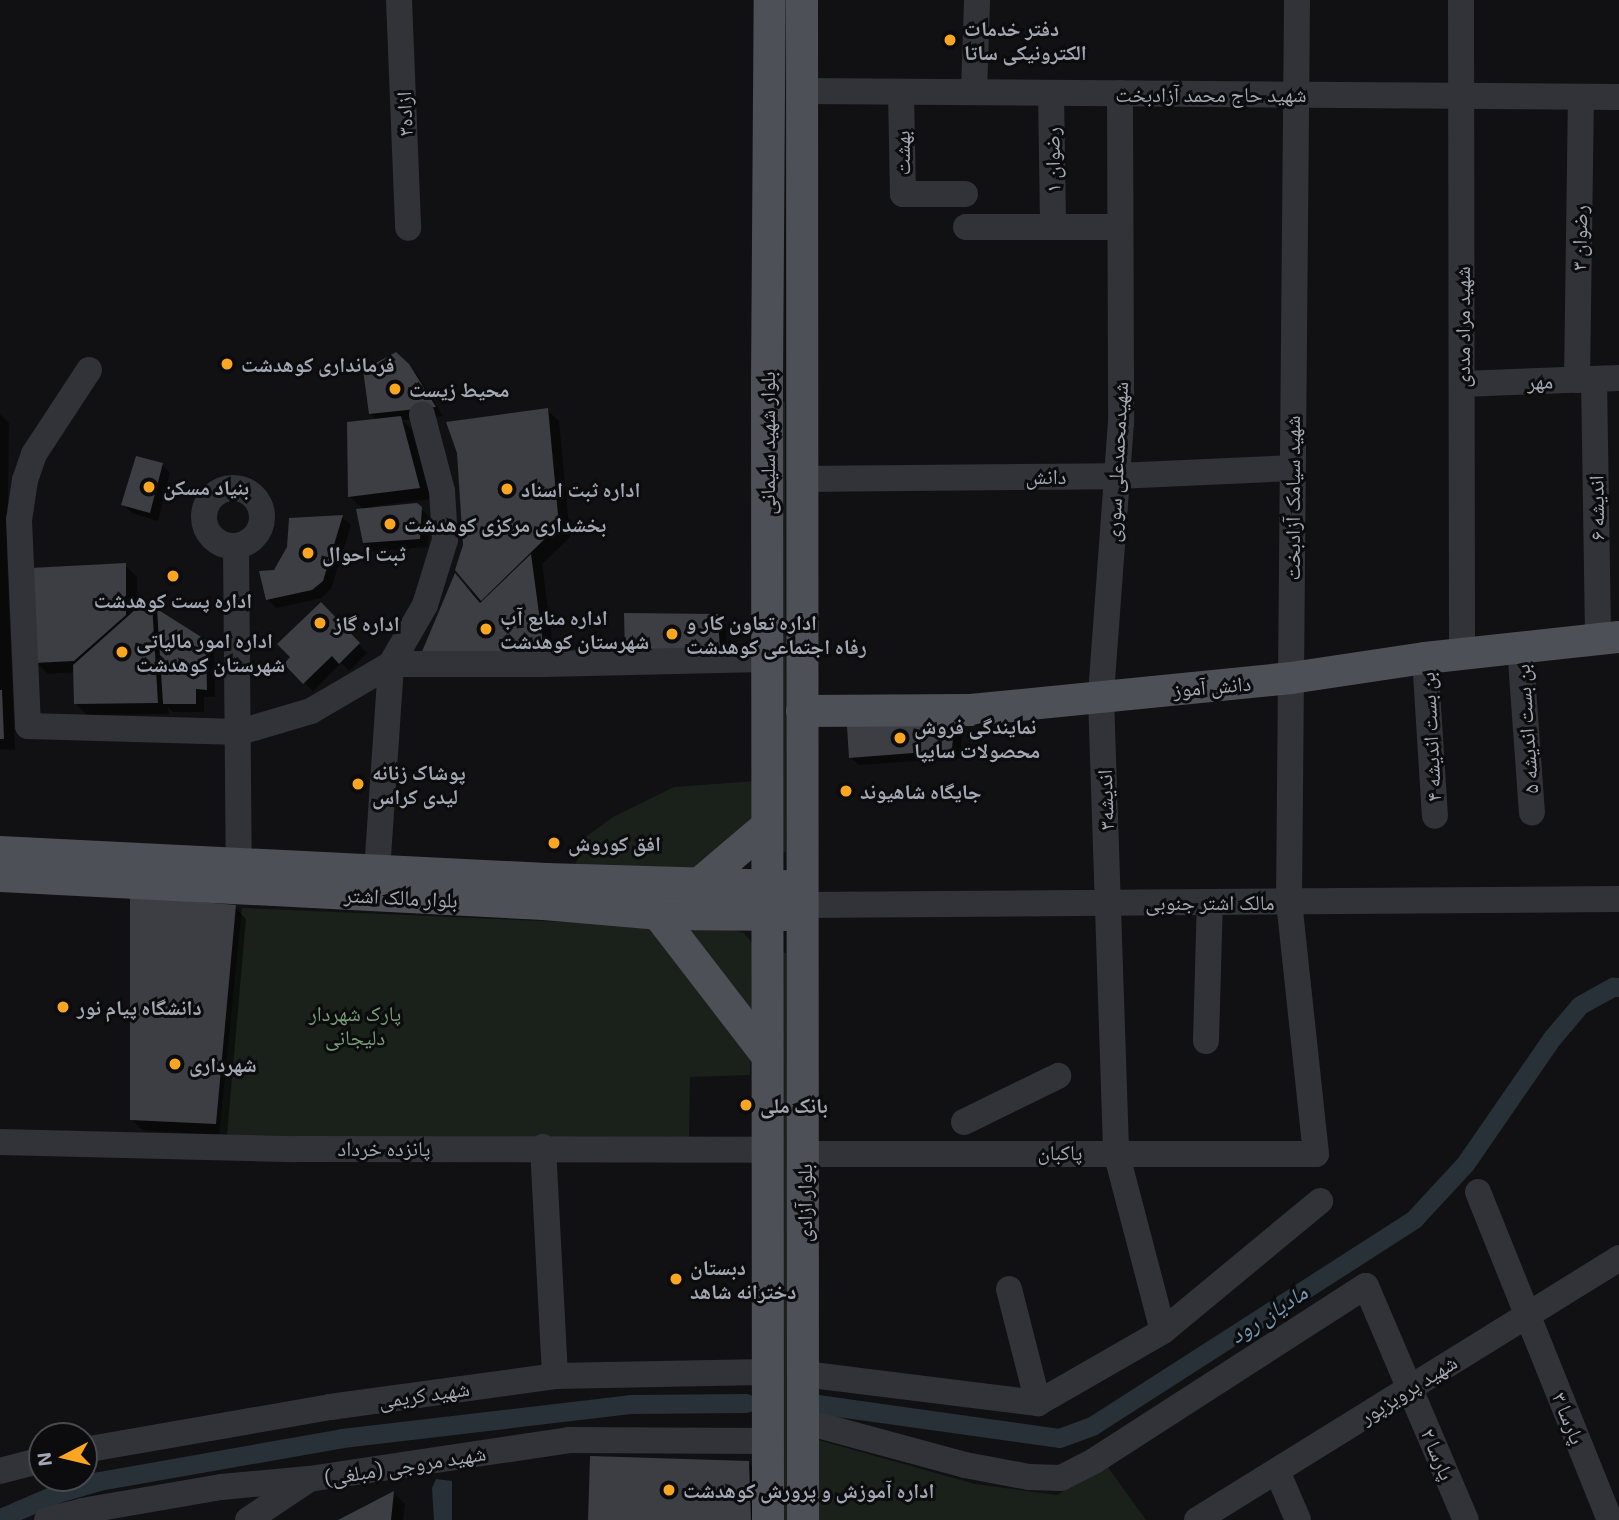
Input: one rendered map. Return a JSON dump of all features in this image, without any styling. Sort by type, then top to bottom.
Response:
[{"type":"main road","name":"بلوار شهید سلیمانی","points":[[769,900],[766,383],[770,0]]},
{"type":"main road","name":"بلوار شهید سلیمانی","points":[[802,0],[802,902]]},
{"type":"main road","points":[[766,383],[803,383]]},
{"type":"main road","name":"دانش آموز","points":[[802,711],[971,710],[1291,678],[1425,658],[1608,637]]},
{"type":"main road","points":[[700,883],[767,826]]},
{"type":"main road","name":"بلوار مالک اشتر","points":[[0,852],[377,871],[545,891],[658,914],[769,900]]},
{"type":"main road","name":"بلوار مالک اشتر","points":[[0,876],[545,891],[700,883],[769,900],[802,902]]},
{"type":"main road","name":"بلوار آزادی","points":[[768,1520],[766,1054],[769,900]]},
{"type":"main road","name":"بلوار آزادی","points":[[802,902],[803,1520]]},
{"type":"main road","points":[[658,914],[766,1054]]},
{"type":"street","name":"ازاده۳","points":[[400,0],[408,228]]},
{"type":"street","points":[[974,92],[977,0]]},
{"type":"street","name":"شهید سیامک آزادبخت","points":[[1297,0],[1289,901],[1316,1154]]},
{"type":"street","name":"شهید مراد مددی","points":[[1461,0],[1462,654]]},
{"type":"street","name":"شهید حاج محمد آزادبخت","points":[[802,91],[1619,97]]},
{"type":"street","name":"بهشت","points":[[901,92],[903,194],[965,194]]},
{"type":"street","name":"رضوان ۱","points":[[1051,93],[1053,227]]},
{"type":"street","name":"شهیدمحمدعلی سوری","points":[[1101,697],[1121,422],[1120,93]]},
{"type":"street","name":"رضوان ۳","points":[[1581,97],[1597,379]]},
{"type":"street","points":[[966,228],[1119,228]]},
{"type":"street","points":[[89,370],[34,454],[25,480],[19,520],[28,726],[240,732],[310,711],[391,663],[545,664],[767,659]]},
{"type":"street","name":"مهر","points":[[1462,384],[1597,379]]},
{"type":"street","name":"اندیشه ۶","points":[[1597,379],[1608,637]]},
{"type":"street","points":[[377,871],[391,663],[425,605],[445,540],[442,491],[422,415]]},
{"type":"street","name":"دانش","points":[[800,479],[1117,476],[1292,468]]},
{"type":"street","points":[[236,547],[240,732],[239,865]]},
{"type":"street","name":"بن بست اندیشه ۵","points":[[1520,646],[1532,813]]},
{"type":"street","name":"بن بست اندیشه ۴","points":[[1425,658],[1435,816]]},
{"type":"street","name":"اندیشه۳","points":[[1101,697],[1116,1152],[1163,1331]]},
{"type":"street","name":"مالک اشتر جنوبی","points":[[802,902],[1108,903],[1619,898]]},
{"type":"street","points":[[1206,1041],[1210,902]]},
{"type":"street","points":[[964,1122],[1058,1076]]},
{"type":"street","name":"پانزده خرداد","points":[[0,1142],[296,1149],[543,1147],[768,1150]]},
{"type":"street","points":[[543,1147],[555,1376]]},
{"type":"street","name":"پاکبان","points":[[803,1154],[1316,1154]]},
{"type":"street","name":"پارسا ۳","points":[[1478,1192],[1610,1520]]},
{"type":"street","points":[[804,1374],[1038,1403],[1163,1331],[1320,1201]]},
{"type":"street","name":"شهید پرویزپور","points":[[1197,1520],[1619,1258]]},
{"type":"street","name":"پارسا ۲","points":[[803,1421],[965,1465],[1029,1477],[1061,1478],[1094,1461],[1366,1286],[1466,1520]]},
{"type":"street","points":[[1010,1289],[1038,1403]]},
{"type":"street","name":"شهید کریمی","points":[[98,1448],[330,1407],[555,1376],[767,1372]]},
{"type":"street","name":"شهید مروجی (مبلغی)","points":[[47,1520],[82,1511],[221,1487],[309,1479],[569,1440],[767,1441]]},
{"type":"street","points":[[0,1471],[28,1464]]},
{"type":"street","points":[[1277,1471],[1298,1520]]},
{"type":"street","points":[[248,1520],[309,1479]]},
{"type":"green space","points":[[778,400],[785,402],[786,852],[778,851]]},
{"type":"green space","points":[[756,781],[754,815],[699,870],[574,868],[587,836],[613,817],[674,787]]},
{"type":"green space","name":"پارک شهردار دلیجانی","points":[[242,908],[731,929],[744,933],[754,945],[750,1075],[690,1077],[689,1137],[219,1136]]},
{"type":"green space","points":[[780,952],[786,953],[790,1520],[782,1520]]},
{"type":"green space","points":[[818,1440],[975,1484],[1057,1495],[1107,1466],[1146,1520],[819,1520]]},
{"type":"shaded area","points":[[436,1479],[452,1481],[452,1520],[434,1520],[432,1488]]},
{"type":"building","name":"محیط زیست","points":[[396,352],[409,364],[436,407],[369,414],[363,370]]},
{"type":"building","name":"اداره ثبت اسناد","points":[[548,408],[559,525],[481,601],[455,570],[463,545],[457,453],[446,422]]},
{"type":"building","points":[[401,416],[420,488],[348,497],[347,422]]},
{"type":"building","points":[[136,456],[163,463],[150,513],[121,505]]},
{"type":"building","name":"بخشداری مرکزی کوهدشت","points":[[417,503],[422,507],[420,539],[363,543],[356,509]]},
{"type":"building","name":"ثبت احوال","points":[[343,515],[323,581],[312,590],[266,600],[259,571],[274,570],[287,547],[289,518]]},
{"type":"building","name":"اداره منابع آب شهرستان کوهدشت","points":[[531,554],[545,658],[421,654],[455,573],[480,603]]},
{"type":"building","points":[[126,563],[126,615],[74,661],[34,663],[30,568]]},
{"type":"building","name":"اداره امور مالیاتی شهرستان کوهدشت","points":[[145,601],[152,603],[158,703],[74,704],[73,665]]},
{"type":"building","name":"اداره گاز","points":[[321,602],[360,643],[339,664],[332,656],[303,684],[284,664],[290,657],[277,644]]},
{"type":"building","points":[[157,609],[206,640],[207,690],[196,689],[196,704],[163,704]]},
{"type":"building","name":"اداره تعاون کار و رفاه اجتماعی کوهدشت","points":[[624,613],[718,614],[720,653],[625,655]]},
{"type":"building","points":[[2,690],[4,739],[0,739]]},
{"type":"building","name":"نمایندگی فروش محصولات سایپا","points":[[954,724],[952,750],[849,758],[847,726]]},
{"type":"building","name":"شهرداری","points":[[130,896],[236,905],[216,1124],[130,1120]]},
{"type":"building","name":"اداره آموزش و پرورش کوهدشت","points":[[590,1456],[749,1461],[751,1520],[588,1520]]},
{"type":"building","points":[[394,1491],[391,1520],[338,1520]]},
{"type":"waterway","name":"مادیان رود","points":[[817,1404],[1059,1438],[1092,1426],[1414,1219],[1465,1164],[1552,1038],[1580,1005],[1613,987],[1619,987]]},
{"type":"waterway","points":[[0,1518],[61,1492],[99,1481],[342,1438],[630,1404],[746,1403]]},
{"type":"place","name":"دفتر خدمات الکترونیکی ساتا","points":[[950,40]]},
{"type":"place","name":"فرمانداری کوهدشت","points":[[227,364]]},
{"type":"place","name":"محیط زیست","points":[[395,389]]},
{"type":"place","name":"بنیاد مسکن","points":[[149,487]]},
{"type":"place","name":"اداره ثبت اسناد","points":[[507,489]]},
{"type":"place","name":"بخشداری مرکزی کوهدشت","points":[[390,524]]},
{"type":"place","name":"ثبت احوال","points":[[308,553]]},
{"type":"place","name":"اداره پست کوهدشت","points":[[173,576]]},
{"type":"place","name":"اداره گاز","points":[[320,623]]},
{"type":"place","name":"اداره منابع آب شهرستان کوهدشت","points":[[486,629]]},
{"type":"place","name":"اداره تعاون کار و رفاه اجتماعی کوهدشت","points":[[672,634]]},
{"type":"place","name":"اداره امور مالیاتی شهرستان کوهدشت","points":[[122,652]]},
{"type":"place","name":"نمایندگی فروش محصولات سایپا","points":[[900,738]]},
{"type":"place","name":"پوشاک زنانه لیدی کراس","points":[[358,784]]},
{"type":"place","name":"جایگاه شاهیوند","points":[[846,791]]},
{"type":"place","name":"افق کوروش","points":[[554,843]]},
{"type":"place","name":"دانشگاه پیام نور","points":[[63,1007]]},
{"type":"place","name":"شهرداری","points":[[175,1064]]},
{"type":"place","name":"بانک ملی","points":[[746,1105]]},
{"type":"place","name":"دبستان دخترانه شاهد","points":[[676,1279]]},
{"type":"place","name":"اداره آموزش و پرورش کوهدشت","points":[[669,1490]]}]
